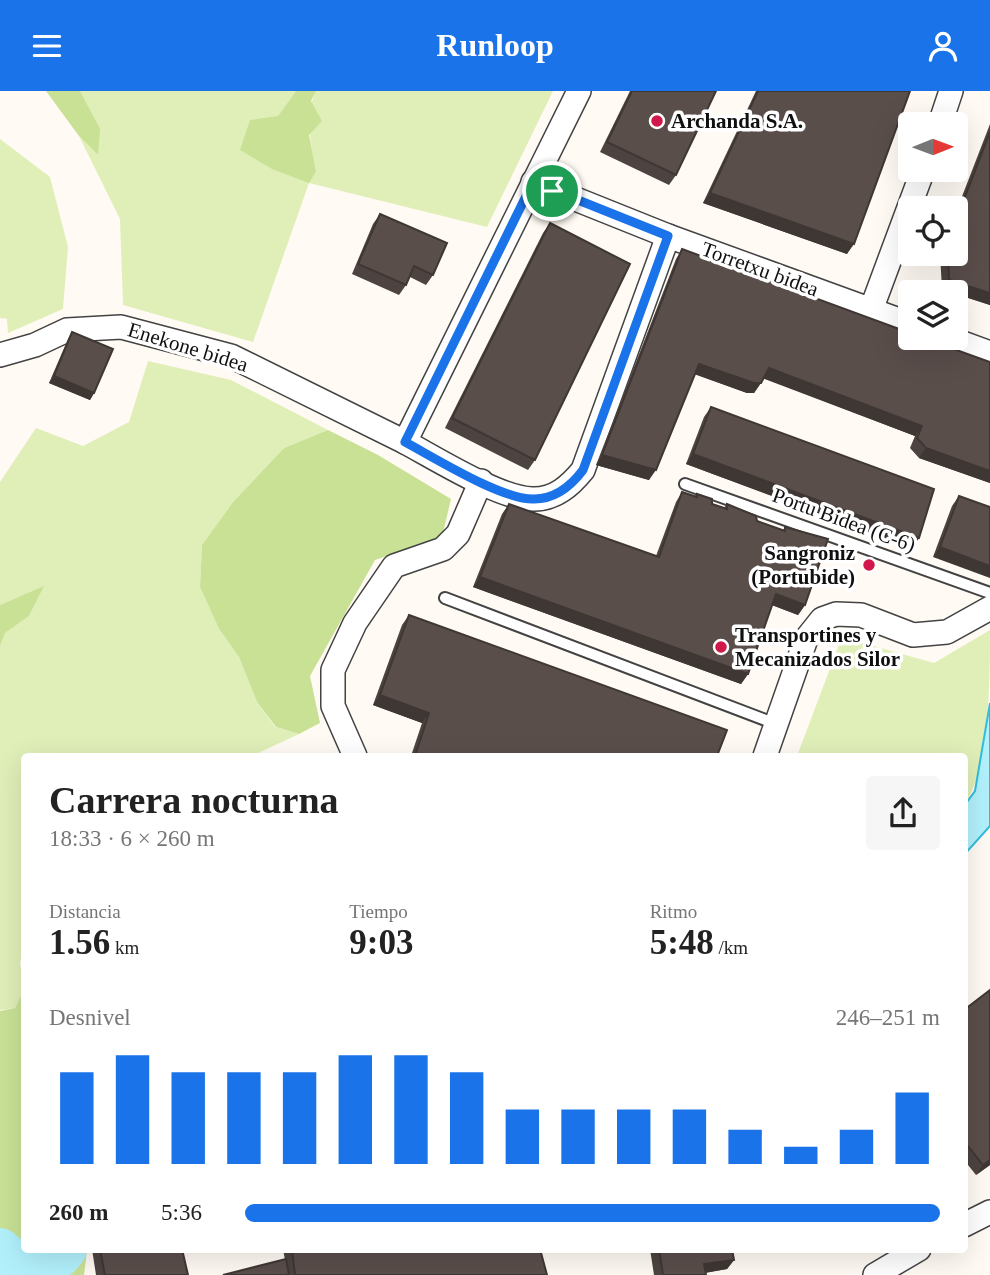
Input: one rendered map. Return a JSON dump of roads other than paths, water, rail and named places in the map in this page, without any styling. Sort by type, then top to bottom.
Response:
[{"type":"street","points":[[405,442],[579,91]]},
{"type":"street","points":[[944,112],[951,91]]},
{"type":"street","name":"Torretxu bidea","points":[[533,182],[668,236],[898,320]]},
{"type":"street","points":[[871,310],[919,182]]},
{"type":"street","name":"Enekone bidea","points":[[0,355],[35,345],[67,330],[121,327],[230,356],[481,481],[509,494],[533,499],[559,493],[583,470],[668,236]]},
{"type":"street","points":[[968,345],[990,353]]},
{"type":"street","points":[[354,753],[333,706],[333,670],[355,624],[394,566],[443,548],[458,534],[481,481]]},
{"type":"street","points":[[766,753],[806,639],[822,619],[836,614],[861,615],[913,635],[947,632],[990,608]]},
{"type":"street","points":[[968,1224],[990,1212]]},
{"type":"street","points":[[875,1275],[912,1253]]},
{"type":"lane","name":"Portu Bidea (C-6)","points":[[685,484],[990,593]]},
{"type":"lane","points":[[445,598],[776,724]]},
{"type":"water","points":[[990,703],[990,826],[968,851],[968,801],[975,791]]},
{"type":"waterway","points":[[0,1249],[16,1261],[34,1265],[51,1262],[62,1253]]},
{"type":"place","name":"Archanda S.A.","points":[[657,121]]},
{"type":"place","name":"Sangroniz (Portubide)","points":[[869,565]]},
{"type":"place","name":"Transportines y Mecanizados Silor","points":[[721,647]]}]
